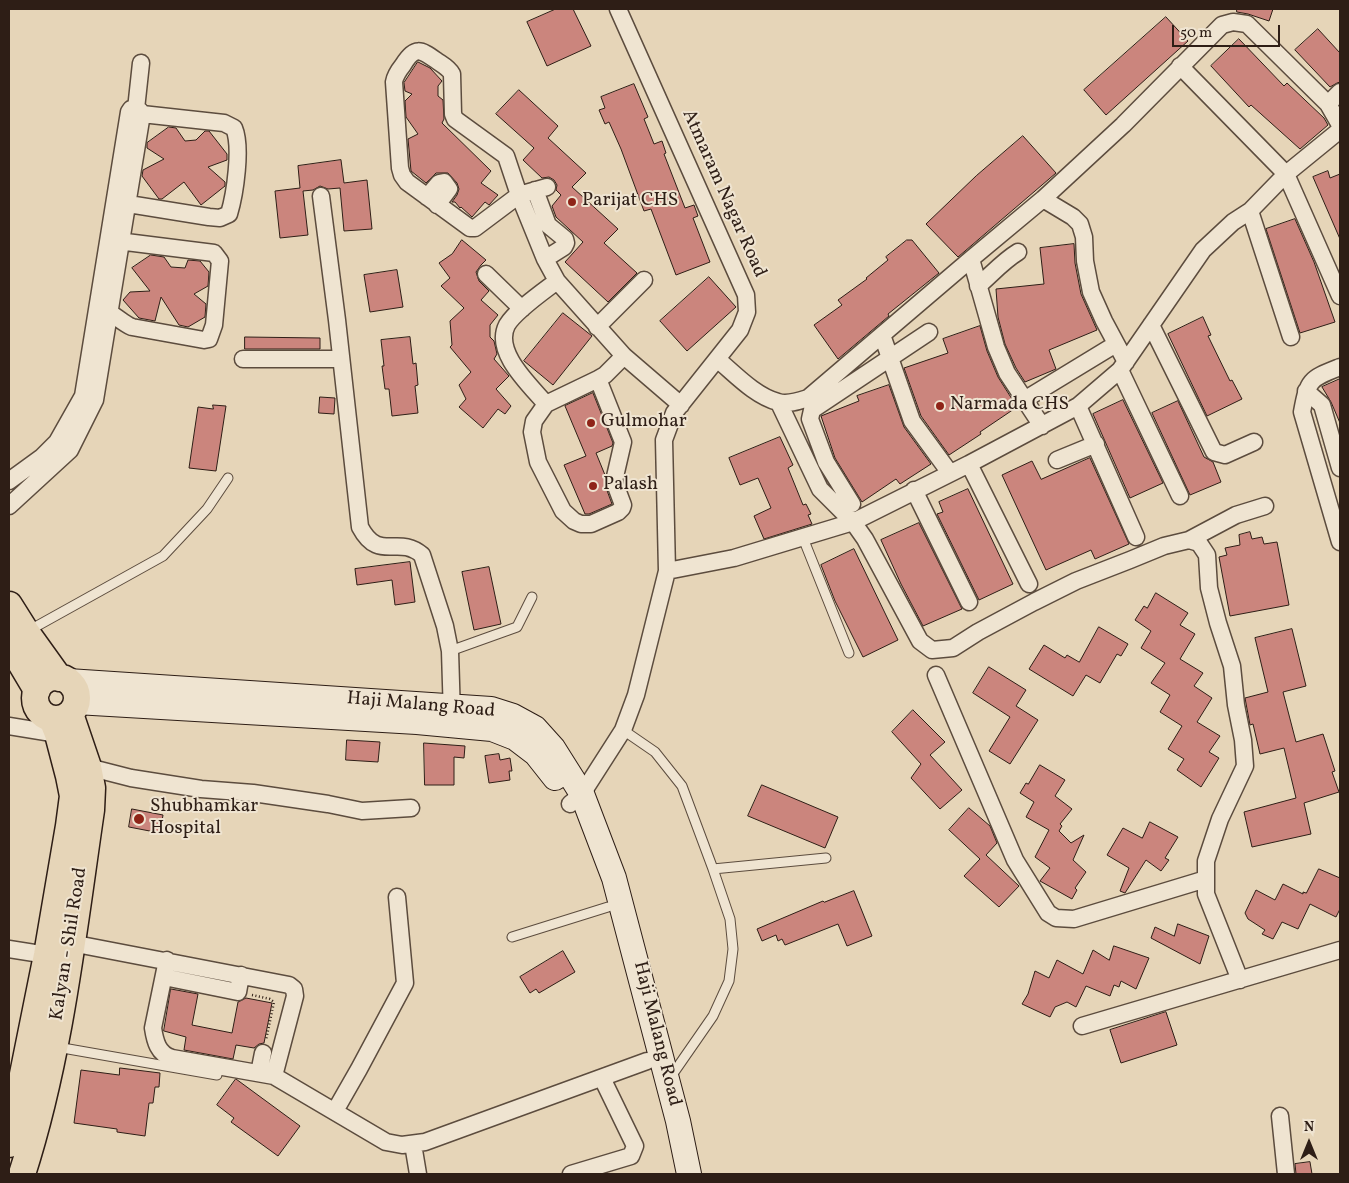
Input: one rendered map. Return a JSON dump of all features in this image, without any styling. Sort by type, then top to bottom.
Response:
[{"type":"main road","points":[[9,605],[17,638],[16,668],[36,690],[35,699],[38,708],[44,715],[64,704],[17,638]]},
{"type":"main road","name":"Haji Malang Road","points":[[64,704],[118,694],[417,722],[452,716],[515,738],[536,754],[556,779],[576,799],[615,905],[668,1081],[689,1174]]},
{"type":"main road","name":"Kalyan - Shil Road","points":[[22,1174],[30,1149],[54,1046],[91,810],[92,788],[88,767],[64,704]]},
{"type":"main road","name":"Kalyan - Shil Road","points":[[9,1144],[47,955],[73,796],[69,776],[64,704]]},
{"type":"main road","name":"Haji Malang Road","points":[[615,905],[647,1061],[675,1174]]},
{"type":"street","name":"Atmaram Nagar Road","points":[[576,799],[623,730],[636,695],[667,571],[664,440],[674,413],[740,330],[747,312],[746,295],[618,9]]},
{"type":"street","points":[[717,360],[760,394],[779,403],[793,403],[808,398],[1043,199],[1123,125],[1222,25],[1234,22],[1247,24],[1328,104],[1340,125]]},
{"type":"street","points":[[545,259],[564,247],[566,243],[548,225],[541,189],[518,195],[475,228],[470,228],[407,182],[400,168],[394,82],[409,55],[417,52],[425,53],[449,69],[452,74],[452,107],[455,119],[506,156],[518,195],[545,259],[557,281],[624,356],[681,405]]},
{"type":"street","points":[[139,111],[141,64]]},
{"type":"street","points":[[1180,66],[1286,174],[1340,296]]},
{"type":"street","points":[[1328,104],[1340,92]]},
{"type":"street","points":[[9,506],[70,450],[89,398],[120,202],[128,112],[131,109],[224,123],[234,128],[238,146],[229,214],[220,218],[120,202]]},
{"type":"street","points":[[667,571],[734,558],[852,522],[969,464],[1078,406],[1123,366],[1203,250],[1233,222],[1250,211],[1286,174],[1340,130]]},
{"type":"street","points":[[321,196],[360,527],[366,538],[378,546],[414,548],[422,555],[445,626],[450,652],[452,716]]},
{"type":"street","points":[[1043,199],[1073,217],[1080,224],[1083,231],[1085,261],[1091,292],[1116,344],[1123,366],[1180,496]]},
{"type":"street","points":[[1250,211],[1292,337]]},
{"type":"street","points":[[103,310],[132,327],[204,340],[208,339],[214,325],[220,262],[214,253],[114,240]]},
{"type":"street","points":[[978,286],[1008,258],[1018,252]]},
{"type":"street","points":[[971,259],[996,347],[1007,373],[1042,426]]},
{"type":"street","points":[[486,274],[522,309]]},
{"type":"street","points":[[597,327],[644,280]]},
{"type":"street","points":[[546,404],[515,368],[510,360],[504,338],[507,325],[522,309],[557,281]]},
{"type":"street","points":[[1151,325],[1214,452],[1225,455],[1254,442]]},
{"type":"street","points":[[852,504],[826,462],[810,419],[812,410],[929,332]]},
{"type":"street","points":[[882,335],[912,421],[950,473]]},
{"type":"street","points":[[1024,400],[1116,344]]},
{"type":"street","points":[[598,379],[623,442],[614,481],[622,508],[618,512],[586,524],[574,522],[563,511],[538,462],[532,432],[534,421],[546,404],[598,379],[605,376],[624,356]]},
{"type":"street","points":[[244,360],[341,360]]},
{"type":"street","points":[[1340,367],[1316,377],[1310,383],[1306,391],[1302,412],[1340,542]]},
{"type":"street","points":[[1306,391],[1322,405],[1339,465],[1319,469]]},
{"type":"street","points":[[9,481],[42,457],[57,442],[89,398]]},
{"type":"street","points":[[779,403],[820,488],[852,522],[864,539],[920,642],[932,650],[953,648],[978,632],[1076,581],[1164,546],[1189,540],[1236,515],[1264,506]]},
{"type":"street","points":[[1078,406],[1136,538]]},
{"type":"street","points":[[1057,460],[1096,444]]},
{"type":"street","points":[[810,468],[826,462]]},
{"type":"street","points":[[969,464],[1029,584]]},
{"type":"street","points":[[914,490],[970,602]]},
{"type":"street","points":[[1189,540],[1199,543],[1207,555],[1210,588],[1218,623],[1232,666],[1236,705],[1243,740],[1245,766],[1206,861],[1206,894],[1240,980]]},
{"type":"street","points":[[932,650],[935,673],[1015,860],[1048,913],[1056,918],[1074,919],[1206,879]]},
{"type":"street","points":[[9,726],[64,704]]},
{"type":"street","points":[[88,767],[131,778],[201,789],[263,794],[362,811],[411,808]]},
{"type":"street","points":[[334,1111],[359,1069],[404,983],[397,897]]},
{"type":"street","points":[[71,943],[288,984],[294,989],[295,996],[267,1075]]},
{"type":"street","points":[[9,949],[47,955]]},
{"type":"street","points":[[1082,1026],[1340,950]]},
{"type":"street","points":[[167,960],[154,1028],[154,1038],[161,1052],[172,1058],[267,1075],[334,1111],[386,1142],[402,1145],[425,1142],[647,1061]]},
{"type":"street","points":[[200,984],[203,967]]},
{"type":"street","points":[[164,977],[238,992],[241,975]]},
{"type":"street","points":[[263,1053],[267,1075]]},
{"type":"street","points":[[571,1174],[631,1156],[635,1146],[602,1078]]},
{"type":"street","points":[[1280,1116],[1286,1174]]},
{"type":"street","points":[[413,1144],[418,1174]]},
{"type":"lane","points":[[17,638],[162,556],[207,509],[228,478]]},
{"type":"lane","points":[[803,538],[849,653]]},
{"type":"lane","points":[[450,652],[517,627],[532,597]]},
{"type":"lane","points":[[623,730],[655,752],[682,786],[730,919],[733,950],[729,981],[713,1016],[668,1081]]},
{"type":"lane","points":[[713,869],[826,858]]},
{"type":"lane","points":[[512,937],[615,905]]},
{"type":"lane","points":[[54,1046],[217,1075]]},
{"type":"path","points":[[238,992],[270,999],[274,1002],[263,1053]]},
{"type":"building","points":[[556,9],[573,9],[591,46],[547,66],[527,22]]},
{"type":"building","points":[[1237,9],[1273,9],[1269,21],[1237,12]]},
{"type":"building","points":[[1166,17],[1188,41],[1106,115],[1084,90]]},
{"type":"building","points":[[1318,29],[1340,53],[1340,82],[1330,87],[1295,50]]},
{"type":"building","points":[[1239,39],[1284,86],[1287,83],[1324,118],[1328,125],[1300,149],[1251,105],[1249,107],[1211,66]]},
{"type":"building","points":[[418,62],[430,68],[442,81],[438,86],[438,96],[443,100],[444,119],[442,123],[491,171],[481,183],[498,195],[489,205],[485,202],[472,217],[455,202],[452,202],[459,189],[457,183],[448,173],[436,173],[426,183],[411,171],[408,139],[418,134],[406,117],[405,101],[412,94],[405,91],[404,83]]},
{"type":"building","points":[[634,84],[648,117],[644,119],[654,144],[662,141],[666,153],[664,154],[685,208],[694,205],[698,216],[693,218],[710,262],[676,275],[651,209],[644,211],[609,122],[605,124],[599,110],[605,108],[601,97]]},
{"type":"building","name":"Parijat CHS","points":[[519,90],[558,126],[548,138],[586,173],[572,187],[618,229],[604,243],[637,273],[608,302],[565,262],[583,242],[556,217],[552,206],[561,195],[556,190],[557,185],[549,177],[542,178],[523,160],[534,148],[496,114]]},
{"type":"building","points":[[169,127],[176,128],[185,141],[196,140],[205,131],[209,131],[227,154],[227,160],[208,167],[225,182],[225,186],[201,205],[184,182],[162,199],[159,199],[142,176],[143,170],[164,159],[147,148],[147,143]]},
{"type":"building","points":[[1023,136],[1056,173],[958,257],[926,224],[976,176]]},
{"type":"building","points":[[341,160],[344,183],[367,180],[372,229],[344,231],[340,188],[328,189],[320,186],[313,190],[303,191],[308,235],[280,238],[275,191],[300,188],[298,166]]},
{"type":"building","points":[[1328,171],[1330,178],[1340,174],[1340,239],[1313,177]]},
{"type":"building","points":[[1295,219],[1314,262],[1335,322],[1300,333],[1266,229]]},
{"type":"building","points":[[462,240],[486,260],[476,272],[479,281],[489,291],[481,300],[498,315],[490,325],[490,337],[494,341],[497,354],[494,359],[509,376],[496,389],[511,406],[505,414],[498,409],[483,428],[459,407],[466,399],[459,385],[471,372],[450,347],[452,345],[450,321],[464,308],[441,286],[450,278],[439,263],[452,254]]},
{"type":"building","points":[[907,240],[912,240],[939,273],[888,314],[889,316],[838,359],[814,325],[842,305],[838,300],[867,279],[888,260],[886,257]]},
{"type":"building","points":[[1074,244],[1075,263],[1081,294],[1097,330],[1049,350],[1056,369],[1025,382],[1005,344],[998,317],[996,289],[1044,284],[1040,248]]},
{"type":"building","points":[[151,255],[164,257],[171,267],[185,268],[188,260],[200,261],[209,272],[208,286],[194,294],[206,304],[205,317],[188,327],[179,325],[161,297],[155,321],[139,318],[123,300],[130,292],[150,291],[132,268]]},
{"type":"building","points":[[397,270],[403,307],[370,312],[364,275]]},
{"type":"building","points":[[709,277],[736,307],[687,351],[660,321]]},
{"type":"building","points":[[563,313],[592,336],[553,385],[524,361]]},
{"type":"building","points":[[1203,317],[1211,335],[1208,336],[1230,381],[1232,380],[1242,399],[1207,416],[1168,334]]},
{"type":"building","points":[[980,326],[987,351],[998,377],[1017,407],[949,455],[921,416],[904,368],[948,353],[943,339]]},
{"type":"building","points":[[245,337],[320,338],[320,349],[245,349]]},
{"type":"building","points":[[410,337],[413,364],[416,363],[418,385],[415,386],[418,413],[392,416],[389,389],[385,389],[381,340]]},
{"type":"building","points":[[1340,379],[1340,423],[1322,387]]},
{"type":"building","points":[[889,385],[904,427],[931,464],[900,484],[896,479],[862,502],[835,458],[821,416],[859,401],[857,396]]},
{"type":"building","points":[[593,393],[613,443],[612,446],[596,453],[605,475],[605,485],[612,504],[585,514],[564,465],[586,456],[565,406]]},
{"type":"building","points":[[320,397],[335,398],[334,414],[319,413]]},
{"type":"building","points":[[1123,400],[1163,483],[1130,498],[1093,414]]},
{"type":"building","points":[[1178,401],[1204,457],[1213,462],[1221,482],[1190,495],[1152,413]]},
{"type":"building","points":[[213,405],[226,406],[216,471],[189,468],[198,407],[213,409]]},
{"type":"building","points":[[780,437],[793,465],[788,468],[803,505],[806,504],[811,514],[808,515],[812,524],[764,539],[754,516],[771,508],[758,478],[740,485],[729,458]]},
{"type":"building","points":[[1090,458],[1129,544],[1095,559],[1091,550],[1046,570],[1002,475],[1032,461],[1041,479]]},
{"type":"building","points":[[968,489],[1013,584],[979,600],[937,514],[943,512],[939,502]]},
{"type":"building","points":[[919,523],[962,609],[923,626],[881,540]]},
{"type":"building","points":[[1250,532],[1252,539],[1262,537],[1264,544],[1277,542],[1289,605],[1230,616],[1219,557],[1227,555],[1225,548],[1240,545],[1239,535]]},
{"type":"building","points":[[854,549],[898,640],[863,657],[835,601],[821,565]]},
{"type":"building","points":[[410,562],[415,602],[395,605],[392,580],[357,585],[355,569]]},
{"type":"building","points":[[489,567],[501,624],[474,630],[462,572]]},
{"type":"building","points":[[1156,593],[1188,613],[1180,625],[1195,634],[1180,659],[1203,673],[1194,686],[1212,698],[1197,722],[1220,736],[1209,752],[1219,758],[1201,787],[1177,770],[1184,759],[1168,749],[1182,726],[1160,712],[1170,695],[1151,683],[1165,663],[1141,648],[1151,631],[1135,620],[1144,606],[1147,608]]},
{"type":"building","points":[[1099,627],[1128,644],[1121,656],[1117,654],[1100,683],[1086,675],[1073,696],[1029,669],[1044,645],[1065,658],[1067,655],[1079,662]]},
{"type":"building","points":[[1292,629],[1306,686],[1283,692],[1296,742],[1323,734],[1335,771],[1332,772],[1339,792],[1304,803],[1311,834],[1252,847],[1244,812],[1296,798],[1284,748],[1260,754],[1253,724],[1250,725],[1245,698],[1268,692],[1255,638]]},
{"type":"building","points":[[989,667],[1026,690],[1016,706],[1038,720],[1010,764],[989,751],[1010,717],[973,693]]},
{"type":"building","points":[[913,710],[945,742],[930,755],[962,790],[940,809],[911,778],[921,764],[892,732]]},
{"type":"building","points":[[347,740],[380,742],[378,762],[346,760]]},
{"type":"building","points":[[424,743],[465,746],[464,758],[454,757],[454,785],[425,785]]},
{"type":"building","points":[[499,754],[500,760],[510,758],[512,771],[509,771],[510,780],[489,783],[485,756]]},
{"type":"building","points":[[1040,765],[1065,780],[1055,796],[1072,809],[1060,824],[1062,826],[1059,831],[1071,843],[1084,835],[1073,860],[1086,872],[1075,888],[1077,890],[1072,899],[1040,881],[1050,868],[1035,857],[1049,830],[1026,817],[1034,802],[1020,793]]},
{"type":"building","points":[[762,785],[838,817],[825,848],[748,816]]},
{"type":"building","points":[[969,808],[990,826],[997,843],[986,855],[1019,886],[999,907],[964,876],[980,859],[949,830]]},
{"type":"building","points":[[132,809],[163,815],[160,833],[129,827]]},
{"type":"building","points":[[1150,822],[1178,837],[1165,858],[1169,860],[1161,871],[1146,860],[1125,893],[1120,891],[1129,868],[1107,855],[1123,828],[1142,838]]},
{"type":"building","points":[[1319,869],[1340,878],[1340,909],[1336,917],[1310,904],[1298,929],[1282,922],[1273,939],[1262,934],[1265,930],[1248,919],[1245,913],[1256,890],[1275,900],[1283,884],[1303,894],[1303,892],[1306,893]]},
{"type":"building","points":[[854,891],[872,936],[847,946],[838,924],[785,945],[782,939],[778,941],[776,935],[762,941],[757,929],[823,901]]},
{"type":"building","points":[[1178,924],[1209,936],[1200,964],[1151,938],[1155,927],[1174,936]]},
{"type":"building","points":[[1114,946],[1149,958],[1136,989],[1121,981],[1119,987],[1114,985],[1110,996],[1086,986],[1076,1007],[1067,1002],[1055,1007],[1050,1017],[1022,1004],[1028,994],[1035,971],[1049,978],[1057,960],[1083,974],[1093,950],[1109,960]]},
{"type":"building","points":[[563,951],[575,972],[539,993],[536,989],[530,993],[520,977]]},
{"type":"building","points":[[171,989],[198,994],[192,1025],[232,1033],[238,1002],[246,998],[272,1003],[264,1043],[254,1048],[236,1045],[233,1059],[184,1050],[186,1037],[164,1031]]},
{"type":"building","points":[[1166,1012],[1177,1045],[1121,1063],[1110,1030]]},
{"type":"building","points":[[120,1068],[160,1073],[159,1087],[155,1087],[153,1103],[149,1103],[145,1136],[117,1132],[117,1129],[74,1123],[81,1070],[119,1075]]},
{"type":"building","points":[[236,1079],[300,1126],[278,1156],[231,1122],[234,1118],[217,1105]]},
{"type":"building","points":[[1310,1162],[1312,1174],[1296,1174],[1295,1164]]},
{"type":"place","name":"Parijat CHS","points":[[572,202]]},
{"type":"place","name":"Narmada CHS","points":[[940,406]]},
{"type":"place","name":"Gulmohar","points":[[591,423]]},
{"type":"place","name":"Palash","points":[[593,486]]},
{"type":"place","name":"Shubhamkar Hospital","points":[[139,819]]}]
